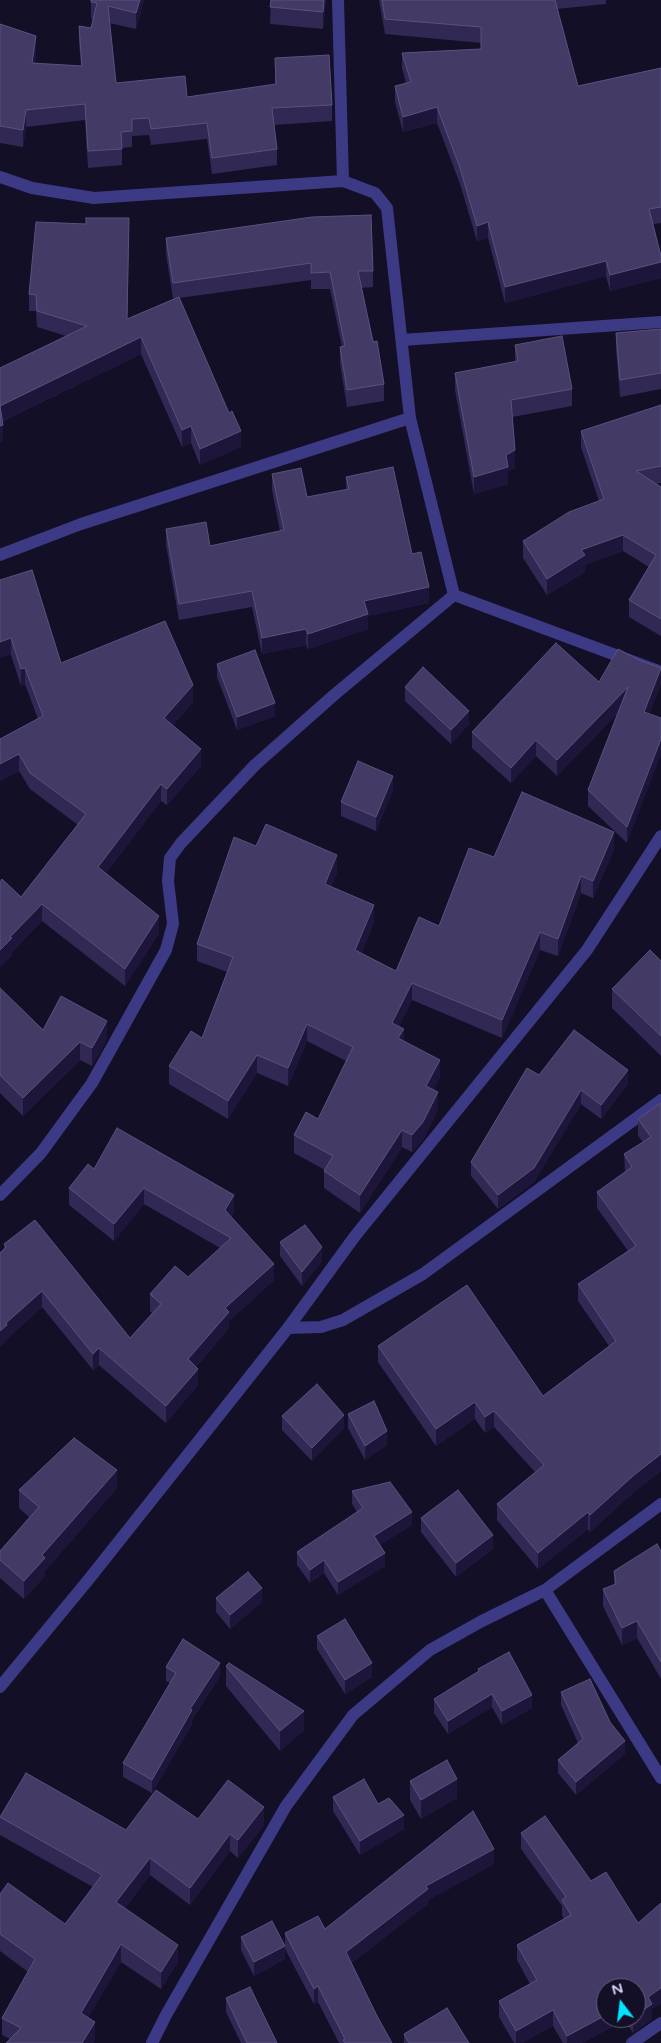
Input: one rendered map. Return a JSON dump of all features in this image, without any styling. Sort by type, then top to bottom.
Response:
[{"type":"street","points":[[338,0],[343,181]]},
{"type":"street","points":[[0,177],[32,188],[94,198],[343,181],[375,193],[387,208],[410,418],[454,595]]},
{"type":"street","points":[[402,340],[661,322]]},
{"type":"street","points":[[0,555],[81,524],[410,418]]},
{"type":"street","points":[[454,595],[661,672]]},
{"type":"street","points":[[0,1195],[41,1153],[92,1083],[166,950],[173,924],[168,881],[170,858],[181,843],[255,765],[334,695],[454,595]]},
{"type":"street","points":[[0,1687],[89,1579],[288,1328],[355,1236],[587,950],[661,836]]},
{"type":"street","points":[[288,1328],[321,1327],[343,1320],[423,1274],[661,1100]]},
{"type":"street","points":[[152,2043],[166,2015],[286,1806],[354,1715],[430,1650],[482,1621],[545,1590],[661,1504]]},
{"type":"street","points":[[545,1590],[661,1778]]},
{"type":"street","points":[[632,2043],[661,2023]]},
{"type":"building","points":[[91,0],[140,0],[136,13],[108,6],[116,83],[185,76],[187,97],[276,84],[275,58],[329,55],[332,105],[272,108],[277,149],[212,158],[207,123],[151,129],[149,118],[132,119],[132,131],[121,132],[122,149],[88,151],[85,104],[26,110],[23,130],[0,126],[0,24],[36,36],[32,63],[82,66],[79,26],[91,28],[97,3],[91,2]]},
{"type":"building","points":[[271,0],[324,0],[323,12],[270,7]]},
{"type":"building","points":[[382,0],[555,0],[578,86],[661,68],[661,207],[649,209],[661,262],[610,275],[606,261],[505,287],[488,222],[477,226],[460,168],[437,107],[403,117],[395,86],[411,82],[402,53],[481,49],[481,27],[385,19]]},
{"type":"building","points":[[371,215],[373,271],[358,271],[373,342],[377,341],[384,384],[347,390],[340,347],[345,346],[330,272],[311,273],[311,263],[173,283],[166,238],[312,217]]},
{"type":"building","points":[[86,218],[129,218],[127,319],[179,297],[229,413],[232,411],[241,431],[200,449],[191,426],[182,430],[141,337],[0,406],[0,368],[87,326],[37,311],[36,295],[29,294],[36,222],[86,224]]},
{"type":"building","points":[[661,329],[661,373],[620,380],[616,333]]},
{"type":"building","points":[[562,336],[572,389],[511,400],[515,450],[506,455],[508,467],[474,477],[455,373],[518,361],[515,345]]},
{"type":"building","points":[[661,405],[661,466],[636,471],[661,487],[661,619],[629,600],[656,555],[623,535],[581,550],[585,555],[547,579],[523,541],[569,512],[604,499],[581,431]]},
{"type":"building","points":[[0,406],[3,425],[0,426]]},
{"type":"building","points":[[393,467],[412,554],[421,552],[429,587],[364,601],[368,614],[308,634],[306,629],[262,638],[252,591],[179,604],[166,529],[206,522],[210,546],[284,530],[272,474],[301,468],[307,497],[349,489],[346,477]]},
{"type":"building","points":[[32,570],[61,663],[165,621],[193,685],[164,718],[201,749],[167,789],[161,784],[98,867],[159,916],[125,969],[42,904],[0,950],[0,882],[2,879],[21,897],[86,814],[30,773],[19,754],[0,764],[0,739],[43,716],[25,668],[21,669],[11,638],[0,642],[0,580]]},
{"type":"building","points":[[556,643],[599,682],[618,649],[639,660],[661,668],[644,712],[661,718],[661,739],[627,827],[588,790],[628,687],[557,760],[536,740],[511,768],[472,732]]},
{"type":"building","points":[[255,650],[275,703],[237,717],[217,664]]},
{"type":"building","points":[[423,667],[469,711],[451,730],[405,687]]},
{"type":"building","points":[[358,761],[393,776],[376,817],[341,802]]},
{"type":"building","points":[[522,792],[614,832],[593,881],[581,876],[558,939],[540,932],[502,1020],[412,983],[392,1023],[404,1029],[398,1038],[440,1060],[426,1086],[438,1092],[423,1122],[412,1135],[402,1130],[360,1195],[324,1171],[333,1156],[294,1135],[306,1112],[318,1119],[353,1047],[307,1024],[288,1068],[257,1055],[228,1101],[169,1066],[191,1031],[202,1038],[233,957],[197,944],[234,837],[256,846],[266,824],[337,855],[325,884],[374,905],[355,950],[396,971],[419,917],[439,926],[469,848],[494,857]]},
{"type":"building","points":[[650,950],[661,961],[661,1036],[612,989]]},
{"type":"building","points":[[0,988],[43,1030],[61,996],[107,1021],[92,1048],[80,1042],[23,1098],[0,1075]]},
{"type":"building","points":[[574,1030],[628,1070],[601,1105],[581,1090],[534,1168],[498,1195],[471,1162],[527,1068],[539,1075]]},
{"type":"building","points":[[661,1103],[661,1454],[634,1475],[590,1515],[588,1512],[538,1553],[497,1504],[544,1465],[494,1411],[485,1417],[475,1402],[436,1429],[378,1346],[467,1285],[543,1396],[616,1341],[578,1284],[636,1246],[597,1192],[632,1167],[624,1154],[651,1137],[638,1119]]},
{"type":"building","points":[[117,1128],[234,1195],[225,1210],[274,1264],[225,1308],[229,1312],[188,1359],[198,1369],[166,1406],[99,1348],[93,1354],[42,1291],[6,1323],[7,1325],[0,1331],[0,1253],[6,1247],[4,1244],[35,1220],[130,1338],[161,1304],[150,1294],[175,1266],[188,1277],[231,1238],[144,1188],[114,1224],[69,1188],[88,1164],[94,1169]]},
{"type":"building","points":[[305,1225],[322,1247],[302,1272],[280,1242]]},
{"type":"building","points":[[317,1384],[344,1415],[312,1448],[282,1416]]},
{"type":"building","points":[[374,1401],[387,1431],[365,1446],[348,1414]]},
{"type":"building","points":[[74,1438],[117,1470],[42,1555],[45,1558],[24,1581],[0,1560],[0,1551],[39,1507],[19,1490]]},
{"type":"building","points":[[390,1482],[412,1512],[374,1536],[385,1553],[338,1582],[324,1560],[310,1570],[297,1552],[363,1508],[352,1491]]},
{"type":"building","points":[[458,1490],[493,1535],[456,1563],[421,1518]]},
{"type":"building","points":[[657,1544],[661,1551],[661,1662],[637,1621],[622,1628],[603,1589],[616,1584],[614,1571]]},
{"type":"building","points":[[248,1572],[262,1588],[230,1615],[216,1598]]},
{"type":"building","points":[[345,1619],[372,1663],[345,1680],[317,1636]]},
{"type":"building","points":[[183,1639],[220,1663],[190,1709],[192,1710],[152,1780],[123,1763],[176,1673],[166,1667]]},
{"type":"building","points":[[509,1652],[532,1695],[502,1711],[492,1694],[448,1721],[434,1699],[479,1671],[478,1669]]},
{"type":"building","points":[[229,1663],[304,1711],[280,1731],[226,1666]]},
{"type":"building","points":[[590,1679],[610,1722],[625,1741],[576,1782],[558,1760],[583,1739],[561,1692]]},
{"type":"building","points":[[447,1760],[457,1779],[421,1800],[410,1781]]},
{"type":"building","points":[[26,1773],[126,1830],[156,1790],[198,1819],[228,1780],[264,1807],[238,1840],[230,1834],[190,1888],[150,1858],[116,1902],[178,1945],[161,1972],[121,1944],[81,2013],[95,2022],[82,2043],[6,2043],[21,2028],[2,2018],[35,1959],[0,1934],[0,1894],[8,1883],[65,1924],[102,1875],[0,1817]]},
{"type":"building","points":[[364,1779],[378,1804],[389,1798],[404,1815],[360,1841],[333,1797]]},
{"type":"building","points":[[473,1811],[494,1849],[426,1886],[428,1889],[346,1952],[392,2043],[345,2043],[343,2040],[345,2039],[318,1986],[314,1989],[285,1933],[318,1916],[325,1929]]},
{"type":"building","points":[[545,1816],[591,1881],[606,1872],[638,1923],[661,1903],[661,1988],[648,1997],[652,2004],[646,2008],[646,1978],[596,1978],[596,2020],[567,2036],[553,2010],[516,2031],[499,2001],[537,1980],[517,1945],[571,1915],[562,1900],[566,1897],[521,1833]]},
{"type":"building","points":[[272,1921],[285,1946],[254,1962],[241,1937]]},
{"type":"building","points":[[250,1987],[277,2043],[247,2043],[226,1998]]},
{"type":"building","points":[[447,2008],[469,2043],[409,2043],[404,2034]]}]
